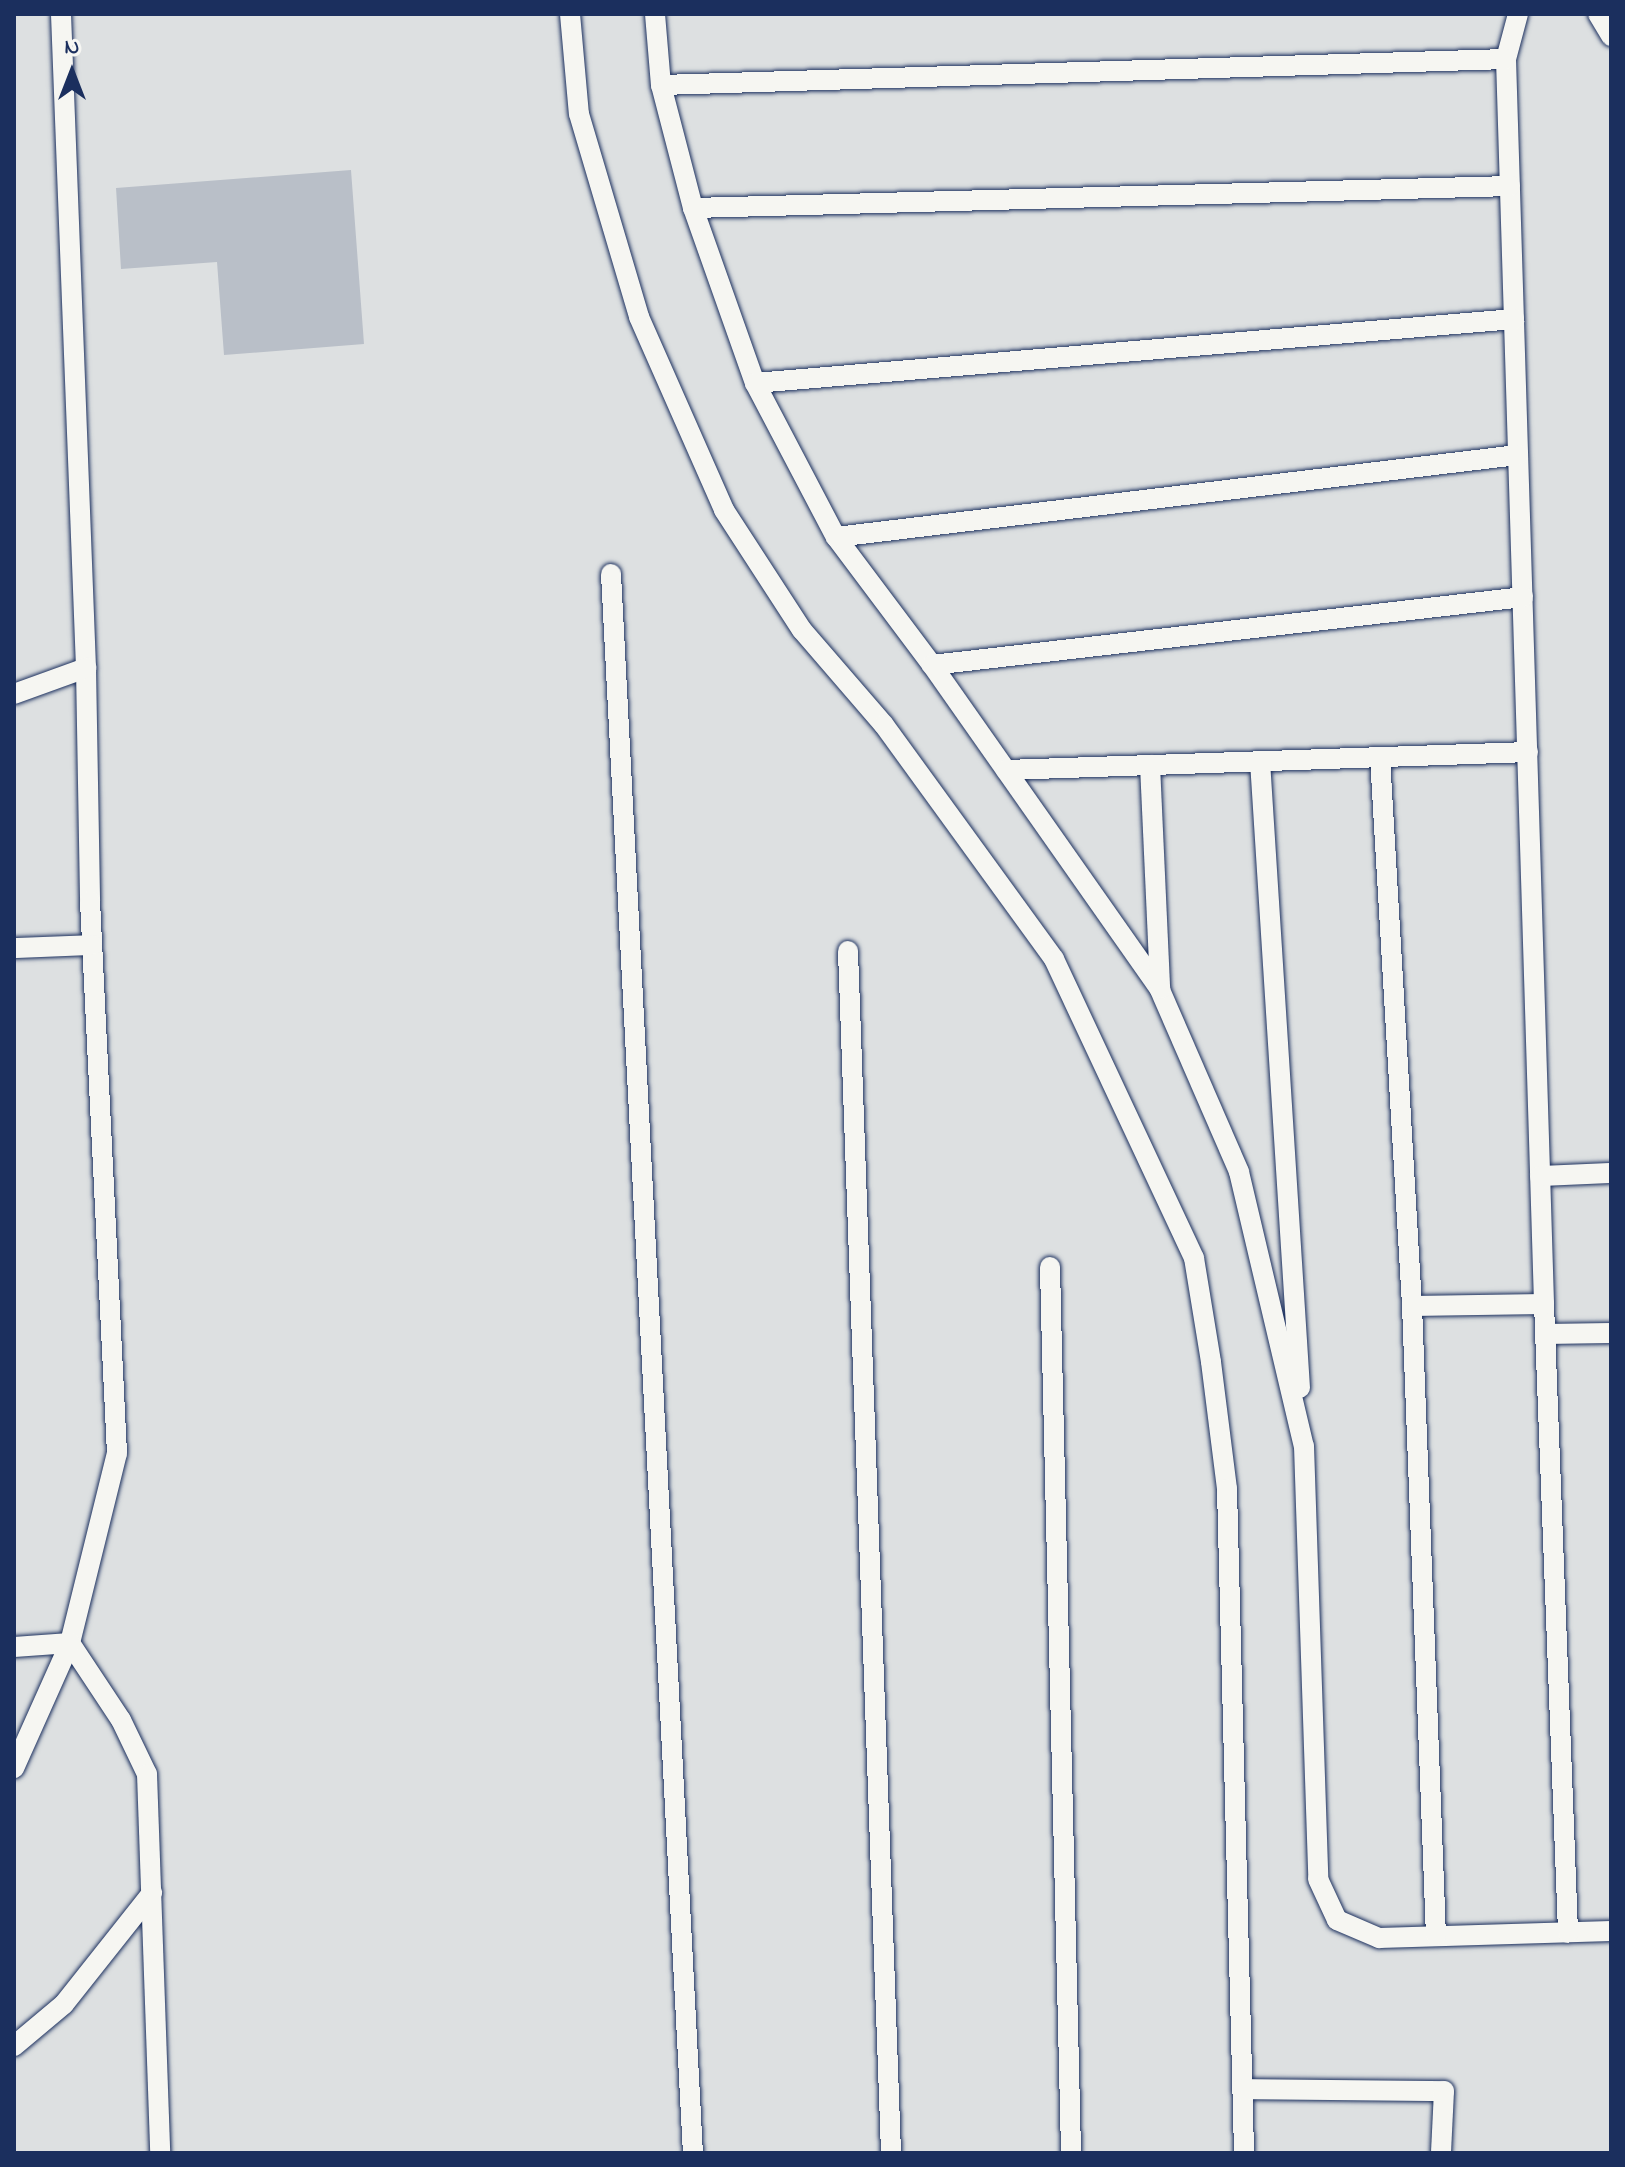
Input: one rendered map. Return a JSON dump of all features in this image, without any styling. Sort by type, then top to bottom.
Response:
[{"type":"lane","points":[[14,1768],[70,1643],[117,1453],[92,945],[86,668],[61,14]]},
{"type":"lane","points":[[570,14],[579,114],[639,317],[724,510],[802,630],[884,725],[1054,959],[1194,1258],[1227,1489],[1244,2153]]},
{"type":"lane","points":[[655,14],[661,85],[693,208],[755,383],[836,537],[932,665],[1160,990],[1239,1172],[1304,1446]]},
{"type":"lane","points":[[1518,14],[1506,59],[1544,1304],[1568,1933]]},
{"type":"lane","points":[[1598,14],[1611,36]]},
{"type":"lane","points":[[661,85],[1506,59]]},
{"type":"lane","points":[[693,208],[1510,186]]},
{"type":"lane","points":[[755,383],[1514,319]]},
{"type":"lane","points":[[836,537],[1518,455]]},
{"type":"lane","points":[[611,574],[693,2153]]},
{"type":"lane","points":[[932,665],[1523,597]]},
{"type":"lane","points":[[14,694],[86,668]]},
{"type":"lane","points":[[1006,770],[1528,752]]},
{"type":"lane","points":[[1380,757],[1412,1306],[1436,1936]]},
{"type":"lane","points":[[1260,761],[1304,1446],[1318,1879],[1337,1920],[1379,1938],[1611,1931]]},
{"type":"lane","points":[[1150,765],[1160,990]]},
{"type":"lane","points":[[14,948],[92,945]]},
{"type":"lane","points":[[848,951],[891,2153]]},
{"type":"lane","points":[[1540,1176],[1611,1173]]},
{"type":"lane","points":[[1050,1267],[1071,2153]]},
{"type":"lane","points":[[1412,1306],[1544,1304]]},
{"type":"lane","points":[[1545,1334],[1611,1333]]},
{"type":"lane","points":[[14,1647],[70,1643]]},
{"type":"lane","points":[[70,1643],[121,1720],[147,1774],[160,2153]]},
{"type":"lane","points":[[14,2046],[64,2004],[152,1893]]},
{"type":"lane","points":[[1242,2089],[1444,2091],[1441,2153]]},
{"type":"shaded area","points":[[14,14],[1611,14],[1611,2153],[14,2153]]},
{"type":"building","points":[[351,170],[364,344],[224,355],[217,262],[121,269],[116,188]]}]
